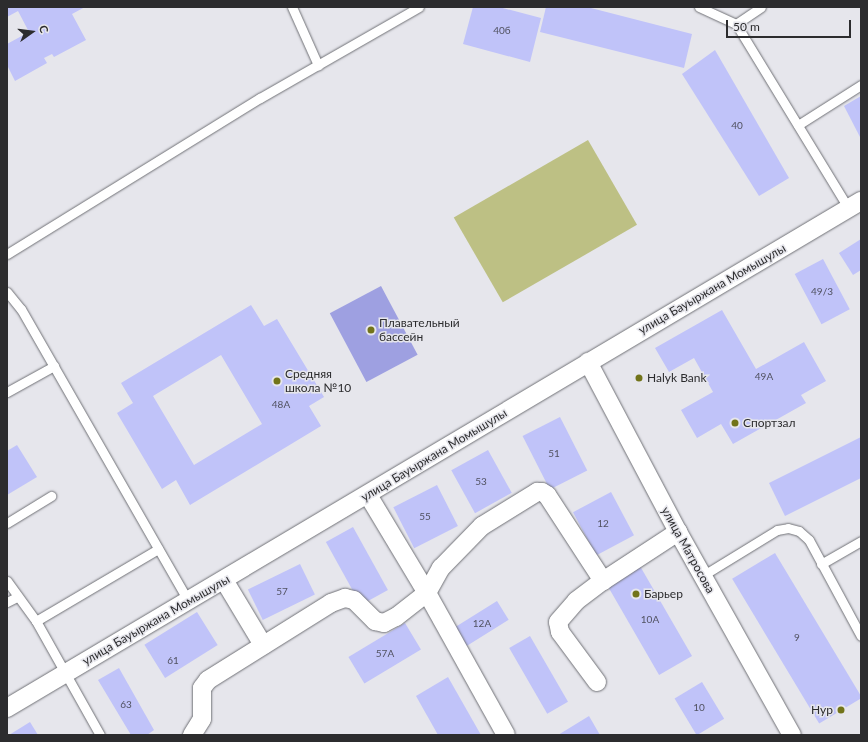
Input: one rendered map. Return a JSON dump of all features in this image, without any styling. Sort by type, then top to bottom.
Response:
[{"type":"street","name":"улица Бауыржана Момышулы","points":[[7,708],[855,205]]},
{"type":"street","name":"улица Матросова","points":[[588,362],[702,576],[792,735]]},
{"type":"street","points":[[192,735],[202,719],[202,688],[208,680],[331,603],[345,598],[354,600],[375,621],[384,623],[427,593],[441,568],[482,526],[537,492],[542,492],[547,495],[603,581]]},
{"type":"street","points":[[368,495],[427,593],[506,735]]},
{"type":"street","points":[[597,682],[560,632],[558,622],[576,602],[603,581],[678,532]]},
{"type":"street","points":[[224,580],[263,645]]},
{"type":"lane","points":[[292,7],[318,64]]},
{"type":"lane","points":[[7,254],[318,64],[419,7]]},
{"type":"lane","points":[[699,7],[736,24],[798,125],[855,205]]},
{"type":"lane","points":[[736,24],[761,7]]},
{"type":"lane","points":[[798,125],[861,85]]},
{"type":"lane","points":[[7,292],[21,309],[188,602]]},
{"type":"lane","points":[[7,392],[54,366]]},
{"type":"lane","points":[[7,523],[51,496]]},
{"type":"lane","points":[[702,576],[777,530],[788,528],[799,531],[809,540],[861,636]]},
{"type":"lane","points":[[821,564],[861,541]]},
{"type":"lane","points":[[36,621],[158,549]]},
{"type":"lane","points":[[7,581],[17,597],[36,621],[64,675],[100,735]]},
{"type":"lane","points":[[7,602],[17,597]]},
{"type":"green space","points":[[588,140],[637,225],[503,302],[454,218]]},
{"type":"water","points":[[381,286],[418,355],[366,382],[330,313]]},
{"type":"building","points":[[7,7],[85,7],[72,14],[86,40],[54,57],[52,54],[44,58],[47,63],[15,81],[7,65],[7,44],[29,32],[18,11],[7,17]]},
{"type":"building","points":[[473,7],[499,7],[541,18],[530,62],[463,44]]},
{"type":"building","points":[[546,7],[587,7],[692,34],[684,68],[540,32]]},
{"type":"building","points":[[715,50],[789,178],[759,196],[682,74]]},
{"type":"building","points":[[861,96],[861,137],[860,137],[844,106]]},
{"type":"building","points":[[861,239],[861,270],[853,275],[839,253]]},
{"type":"building","points":[[823,259],[850,309],[822,324],[795,274]]},
{"type":"building","points":[[251,305],[264,326],[277,319],[324,397],[309,406],[321,426],[190,505],[176,480],[162,489],[117,413],[133,403],[121,383]],"holes":[[[221,355],[262,424],[194,465],[153,396]]]},
{"type":"building","points":[[722,310],[756,369],[804,342],[826,381],[801,395],[806,403],[733,444],[721,424],[697,438],[681,410],[713,392],[694,358],[669,372],[655,348]]},
{"type":"building","points":[[560,417],[587,470],[550,490],[523,436]]},
{"type":"building","points":[[861,437],[861,478],[785,516],[769,483]]},
{"type":"building","points":[[17,445],[37,477],[7,495],[7,451]]},
{"type":"building","points":[[488,450],[512,493],[475,513],[451,470]]},
{"type":"building","points":[[437,485],[458,526],[414,548],[393,507]]},
{"type":"building","points":[[611,492],[634,535],[596,555],[573,512]]},
{"type":"building","points":[[353,527],[388,590],[361,605],[326,542]]},
{"type":"building","points":[[775,553],[861,696],[861,698],[819,724],[732,579]]},
{"type":"building","points":[[300,564],[315,595],[263,620],[248,589]]},
{"type":"building","points":[[640,566],[692,656],[659,675],[607,585]]},
{"type":"building","points":[[497,601],[509,620],[466,646],[455,627]]},
{"type":"building","points":[[197,612],[218,645],[165,678],[144,645]]},
{"type":"building","points":[[405,623],[421,650],[364,684],[348,657]]},
{"type":"building","points":[[530,636],[568,702],[547,714],[509,648]]},
{"type":"building","points":[[119,668],[154,730],[147,735],[131,735],[98,680]]},
{"type":"building","points":[[448,677],[481,735],[438,735],[416,696]]},
{"type":"building","points":[[702,682],[724,719],[697,735],[675,698]]},
{"type":"building","points":[[589,716],[600,735],[558,735]]},
{"type":"building","points":[[30,722],[38,735],[9,735]]},
{"type":"place","name":"Плавательный бассейн","points":[[371,330]]},
{"type":"place","name":"Halyk Bank","points":[[639,378]]},
{"type":"place","name":"Средняя школа №10","points":[[277,381]]},
{"type":"place","name":"Спортзал","points":[[735,423]]},
{"type":"place","name":"Барьер","points":[[636,594]]},
{"type":"place","name":"Нур","points":[[841,710]]}]
